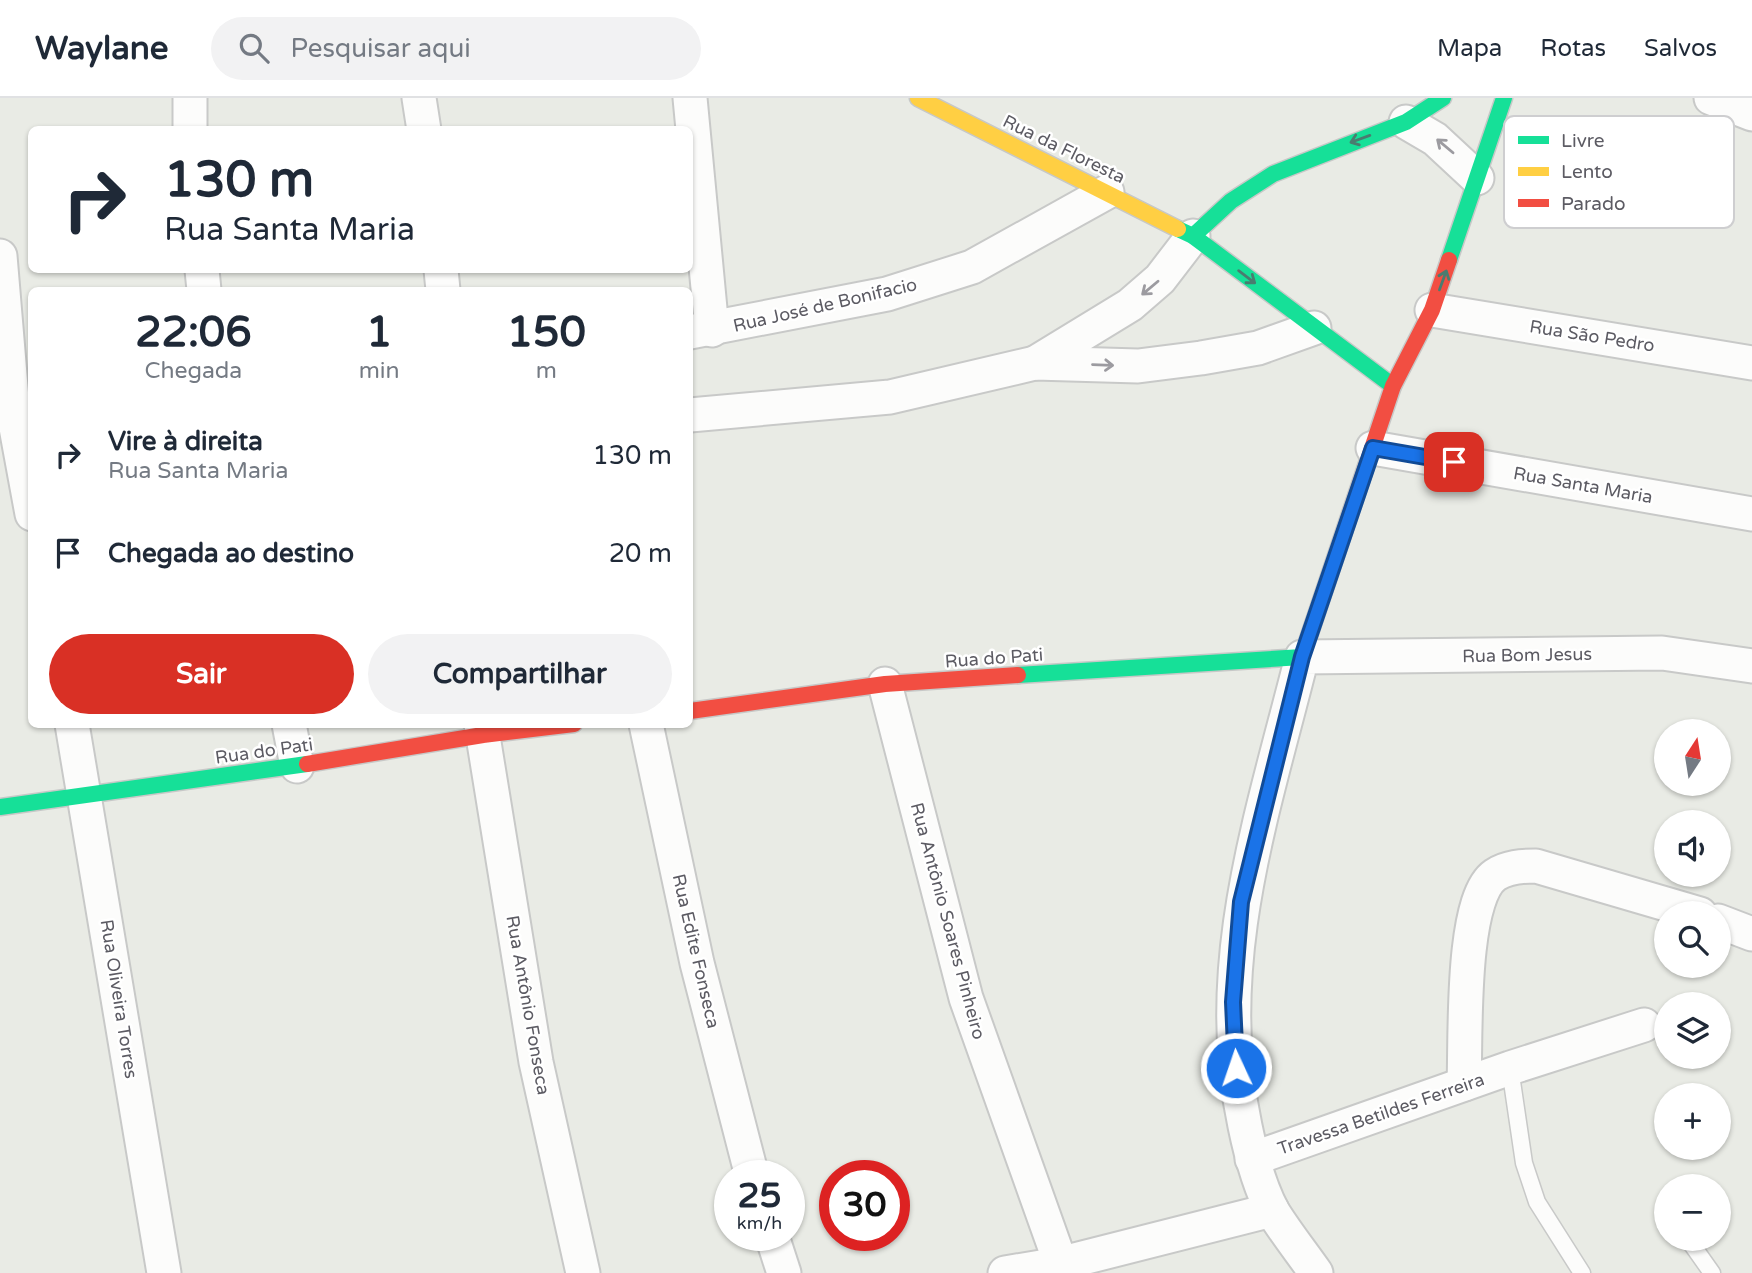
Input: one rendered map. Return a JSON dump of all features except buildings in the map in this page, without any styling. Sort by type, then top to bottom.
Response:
[{"type":"street","points":[[190,98],[190,126]]},
{"type":"street","points":[[419,98],[423,126]]},
{"type":"street","points":[[690,98],[691,126]]},
{"type":"street","name":"Rua da Floresta","points":[[918,98],[1193,236],[1394,386]]},
{"type":"street","points":[[1035,363],[1130,305],[1160,279],[1193,236],[1231,201],[1273,174],[1406,122],[1443,98]]},
{"type":"street","points":[[1316,1273],[1272,1210],[1252,1159],[1237,1090],[1233,1014],[1241,902],[1302,657],[1394,386],[1432,310],[1504,98]]},
{"type":"street","points":[[1711,98],[1752,114]]},
{"type":"street","points":[[1406,122],[1435,139],[1477,178]]},
{"type":"street","points":[[693,162],[701,331]]},
{"type":"street","name":"Rua José de Bonifacio","points":[[701,331],[887,294],[972,267],[1107,191]]},
{"type":"street","points":[[0,256],[14,396],[18,469],[28,501]]},
{"type":"street","name":"Rua São Pedro","points":[[1432,310],[1752,363]]},
{"type":"street","points":[[693,415],[890,397],[1035,363],[1138,366],[1201,358],[1258,348],[1314,328]]},
{"type":"street","name":"Rua Santa Maria","points":[[1373,448],[1752,514]]},
{"type":"street","name":"Rua Bom Jesus","points":[[1302,657],[1662,653],[1752,666]]},
{"type":"street","name":"Rua do Pati","points":[[693,711],[885,684],[1302,657]]},
{"type":"street","name":"Rua Antônio Soares Pinheiro","points":[[885,684],[966,998],[1061,1268]]},
{"type":"street","name":"Rua Oliveira Torres","points":[[73,728],[164,1273]]},
{"type":"street","points":[[290,728],[297,766]]},
{"type":"street","name":"Rua do Pati","points":[[0,807],[297,766],[482,729],[500,728]]},
{"type":"street","name":"Rua Edite Fonseca","points":[[647,728],[697,963],[748,1160]]},
{"type":"street","name":"Rua Antônio Fonseca","points":[[482,729],[536,1062],[583,1273]]},
{"type":"street","points":[[1464,1084],[1471,922],[1479,894],[1494,876],[1516,867],[1536,866],[1656,901]]},
{"type":"street","points":[[1731,926],[1752,934]]},
{"type":"street","name":"Travessa Betildes Ferreira","points":[[1252,1159],[1510,1068],[1644,1025]]},
{"type":"street","points":[[1005,1273],[1061,1268],[1272,1210]]},
{"type":"street","points":[[777,1251],[784,1273]]},
{"type":"lane","points":[[1510,1068],[1524,1163],[1537,1202],[1582,1273]]},
{"type":"lane","points":[[1696,1251],[1712,1273]]},
{"type":"traffic: fast","points":[[1193,236],[1231,201],[1273,174],[1406,122],[1443,98]]},
{"type":"traffic: fast","points":[[1449,260],[1504,98]]},
{"type":"traffic: fast","points":[[1178,229],[1193,236],[1393,386]]},
{"type":"traffic: fast","points":[[1018,675],[1302,657],[1306,645]]},
{"type":"traffic: fast","points":[[0,807],[307,764]]},
{"type":"traffic: slow","points":[[918,98],[1178,229]]},
{"type":"traffic: jam","points":[[1306,645],[1393,386],[1432,310],[1449,260]]},
{"type":"traffic: jam","points":[[693,711],[885,684],[1018,675]]},
{"type":"traffic: jam","points":[[307,764],[541,728]]},
{"type":"route","points":[[1236,1068],[1233,1002],[1241,902],[1302,657],[1373,448],[1454,462]]}]
